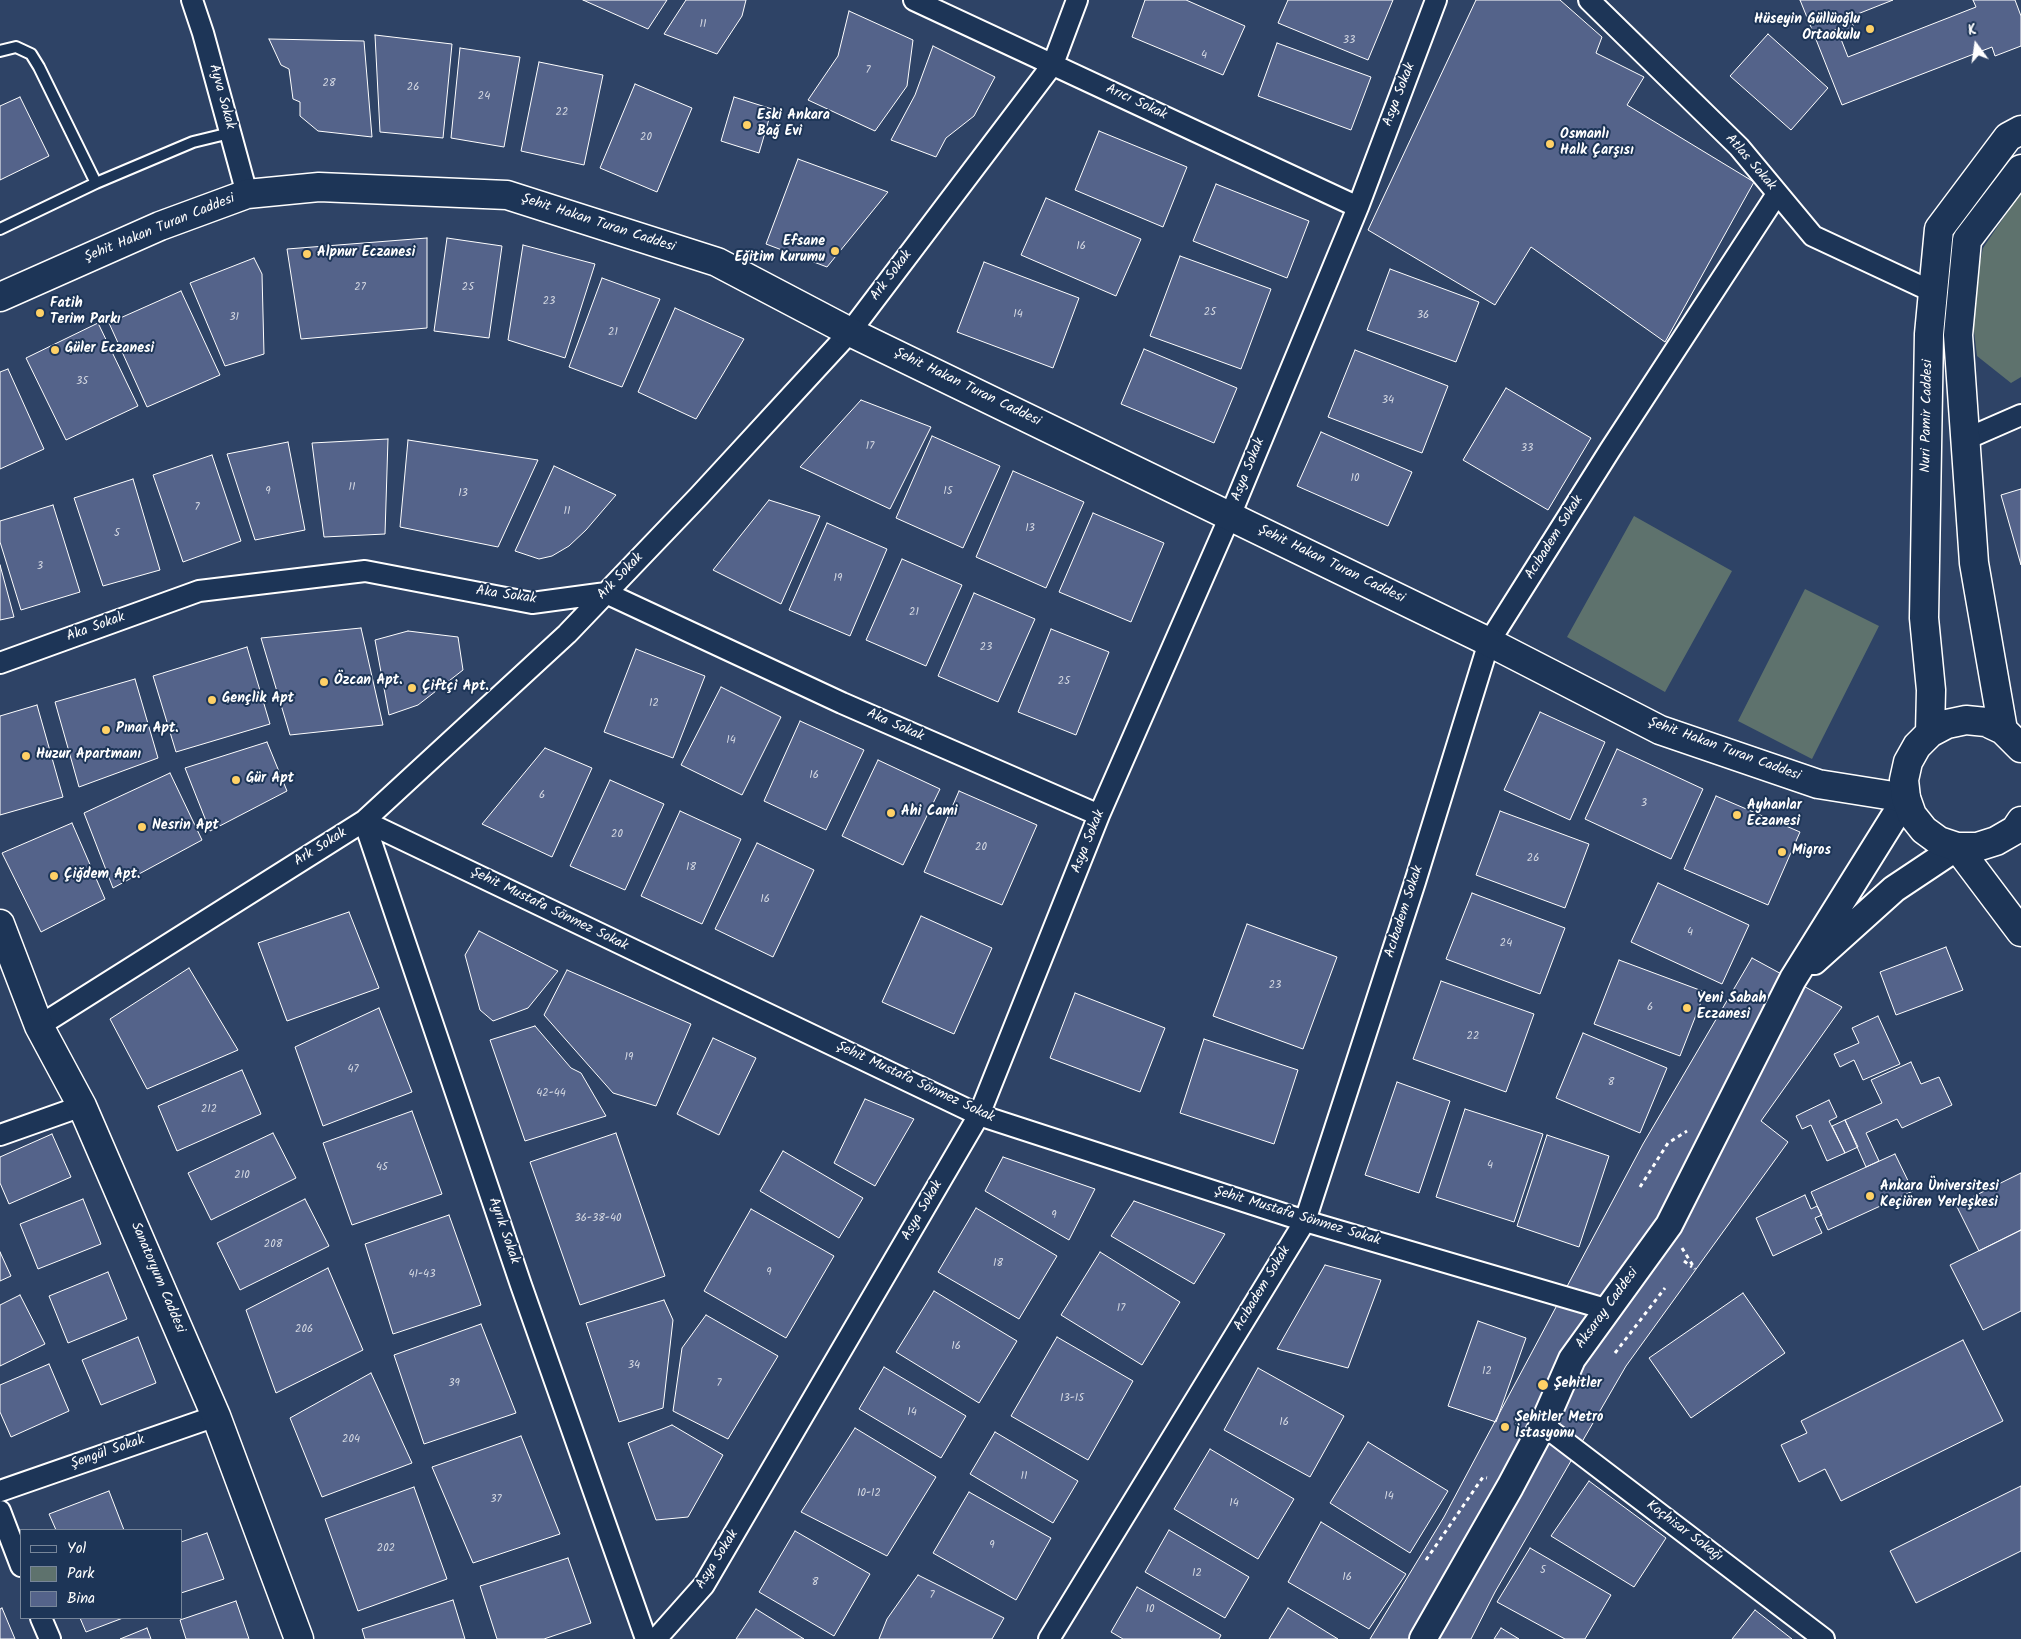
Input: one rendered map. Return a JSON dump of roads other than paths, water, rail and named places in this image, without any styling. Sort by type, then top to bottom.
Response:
[{"type":"main road","name":"Nuri Pamir Caddesi","points":[[1930,733],[1931,690],[1924,618],[1929,334],[1939,229],[2008,137],[2021,130]]},
{"type":"main road","points":[[2012,739],[1974,564],[1958,334],[1968,240],[2021,169]]},
{"type":"main road","name":"Şehit Hakan Turan Caddesi","points":[[0,297],[160,226],[247,194],[319,187],[507,195],[717,262],[850,332],[1489,642],[1660,730],[1818,784],[1906,798]]},
{"type":"main road","points":[[2012,739],[1986,722],[1966,720],[1947,724],[1930,733],[1917,746],[1908,762],[1904,780],[1906,798],[1912,815],[1924,830],[1939,841],[1957,847],[1977,847],[1996,842],[2015,830],[2021,821]]},
{"type":"main road","points":[[1957,847],[2021,932]]},
{"type":"main road","name":"Sanatoryum Caddesi","points":[[0,924],[38,1026],[82,1106],[216,1416],[299,1639]]},
{"type":"street","name":"Ayva Sokak","points":[[192,0],[204,33],[247,194]]},
{"type":"street","name":"Arıcı Sokak","points":[[914,0],[1358,207]]},
{"type":"street","name":"Ark Sokak","points":[[38,1026],[364,821],[567,634],[699,496],[850,332],[1053,64],[1077,0]]},
{"type":"street","name":"Asya Sokak","points":[[656,1639],[704,1585],[979,1115],[1099,815],[1230,516],[1358,207],[1436,0]]},
{"type":"street","name":"Atlas Sokak","points":[[1589,0],[1739,147],[1813,236],[1933,292]]},
{"type":"street","name":"Acıbadem Sokak","points":[[1049,1639],[1305,1221],[1415,882],[1489,642],[1610,450],[1777,194]]},
{"type":"street","points":[[1966,439],[2021,415]]},
{"type":"street","name":"Aka Sokak","points":[[0,663],[199,591],[345,573],[365,571],[532,602],[606,593],[842,703],[1099,815]]},
{"type":"street","name":"Aksaray Caddesi","points":[[1423,1639],[1510,1487],[1543,1425],[1572,1359],[1669,1225],[1793,979],[1906,798]]},
{"type":"street","name":"Şehit Mustafa Sönmez Sokak","points":[[364,821],[979,1115],[1305,1221],[1609,1310]]},
{"type":"street","name":"Ayrık Sokak","points":[[364,821],[521,1285],[646,1639]]},
{"type":"street","points":[[1793,979],[1894,889],[1957,847]]},
{"type":"street","points":[[0,1135],[82,1106]]},
{"type":"street","name":"Şengül Sokak","points":[[0,1491],[216,1416]]},
{"type":"street","name":"Koçhisar Sokağı","points":[[1543,1425],[1824,1639]]},
{"type":"street","points":[[0,1511],[20,1563]]},
{"type":"street","points":[[41,1619],[50,1639]]},
{"type":"lane","points":[[0,51],[16,47],[31,54],[39,66],[96,183]]},
{"type":"lane","points":[[0,229],[96,183],[193,142],[230,133]]},
{"type":"place","name":"Hüseyin Güllüoğlu Ortaokulu","points":[[1870,29]]},
{"type":"place","name":"Eski Ankara Bağ Evi","points":[[747,125]]},
{"type":"place","name":"Osmanlı Halk Çarşısı","points":[[1550,144]]},
{"type":"place","name":"Efsane Eğitim Kurumu","points":[[835,251]]},
{"type":"place","name":"Alpnur Eczanesi","points":[[307,254]]},
{"type":"place","name":"Fatih Terim Parkı","points":[[40,313]]},
{"type":"place","name":"Güler Eczanesi","points":[[55,350]]},
{"type":"place","name":"Özcan Apt.","points":[[324,682]]},
{"type":"place","name":"Çiftçi Apt.","points":[[412,688]]},
{"type":"place","name":"Gençlik Apt","points":[[212,700]]},
{"type":"place","name":"Pınar Apt.","points":[[106,730]]},
{"type":"place","name":"Huzur Apartmanı","points":[[26,756]]},
{"type":"place","name":"Gür Apt","points":[[236,780]]},
{"type":"place","name":"Ahi Cami","points":[[891,813]]},
{"type":"place","name":"Ayhanlar Eczanesi","points":[[1737,815]]},
{"type":"place","name":"Nesrin Apt","points":[[142,827]]},
{"type":"place","name":"Migros","points":[[1782,852]]},
{"type":"place","name":"Çiğdem Apt.","points":[[54,876]]},
{"type":"place","name":"Yeni Sabah Eczanesi","points":[[1687,1008]]},
{"type":"place","name":"Ankara Üniversitesi Keçiören Yerleşkesi","points":[[1870,1196]]},
{"type":"place","name":"Şehitler","points":[[1543,1385]]},
{"type":"place","name":"Şehitler Metro İstasyonu","points":[[1505,1427]]}]
